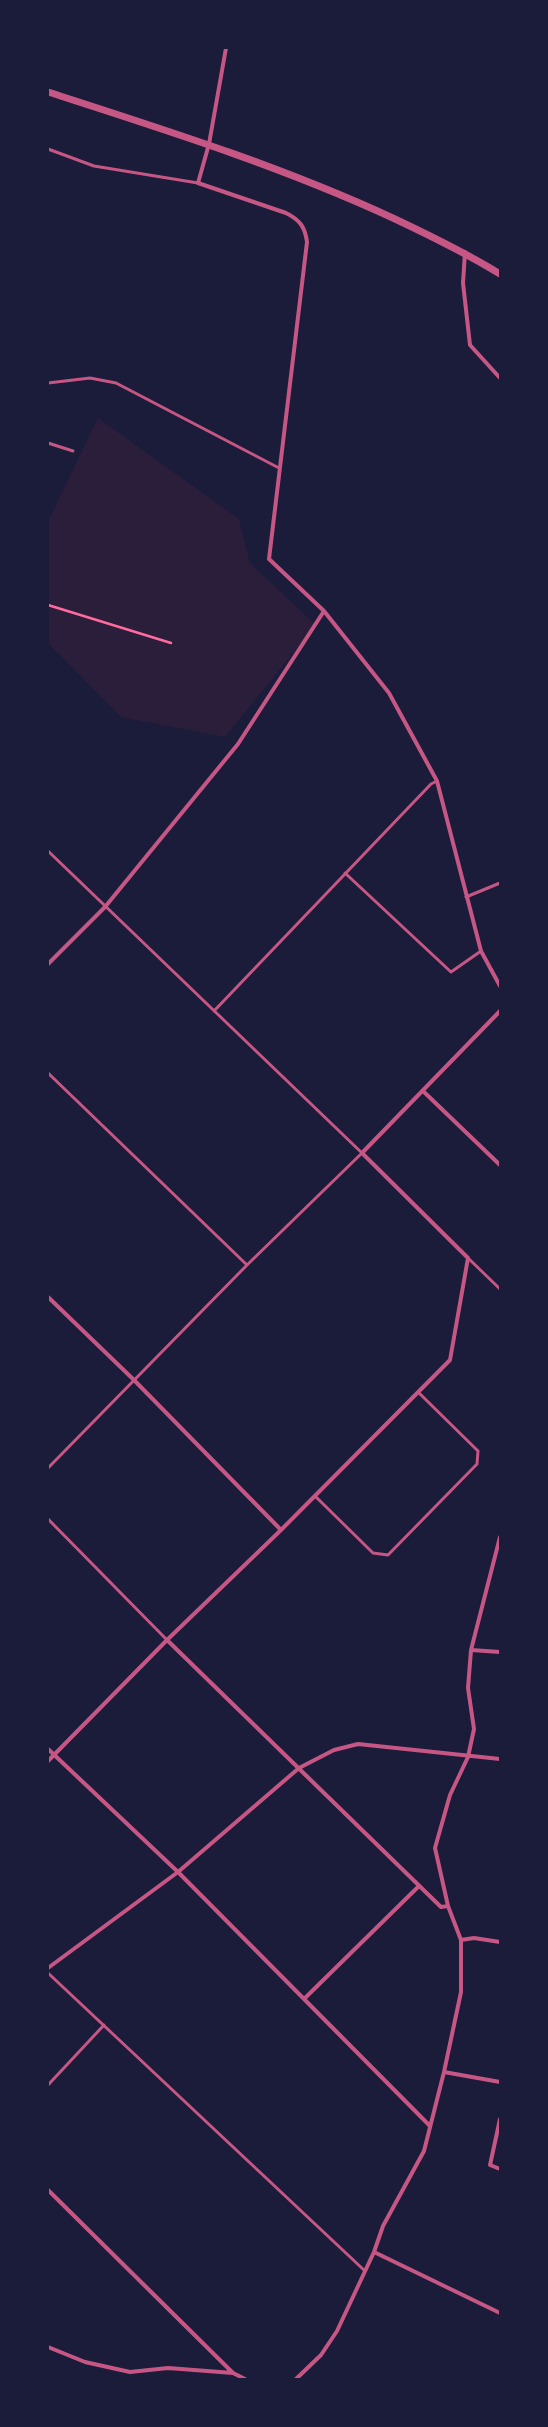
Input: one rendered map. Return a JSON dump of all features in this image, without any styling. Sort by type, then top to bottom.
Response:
[{"type":"street","points":[[226,48],[209,144],[198,183],[286,213],[297,219],[305,229],[307,242],[269,559],[324,611],[389,693],[437,781],[481,951],[500,986]]},
{"type":"street","points":[[48,92],[209,144],[338,193],[465,252],[500,274]]},
{"type":"street","points":[[465,252],[462,283],[470,345],[500,378]]},
{"type":"street","points":[[48,964],[105,907],[238,744],[324,611]]},
{"type":"street","points":[[48,1761],[167,1640],[281,1530],[450,1360],[468,1258],[362,1153],[424,1092],[492,1016],[500,1011]]},
{"type":"street","points":[[424,1092],[500,1165]]},
{"type":"street","points":[[48,1297],[134,1380],[281,1530]]},
{"type":"street","points":[[296,2379],[321,2355],[337,2331],[374,2252],[383,2226],[424,2151],[444,2072],[461,1992],[461,1940],[448,1906],[435,1848],[450,1795],[468,1757],[474,1729],[468,1688],[471,1650],[500,1537]]},
{"type":"street","points":[[167,1640],[441,1907],[448,1906]]},
{"type":"street","points":[[471,1650],[500,1652]]},
{"type":"street","points":[[48,1968],[178,1872],[299,1768],[334,1750],[358,1744],[468,1757],[500,1759]]},
{"type":"street","points":[[48,1749],[178,1872],[430,2126]]},
{"type":"street","points":[[304,1999],[419,1886]]},
{"type":"street","points":[[461,1940],[474,1938],[500,1942]]},
{"type":"street","points":[[444,2072],[500,2082]]},
{"type":"street","points":[[500,2119],[490,2166],[500,2169]]},
{"type":"street","points":[[48,2190],[233,2373],[245,2379]]},
{"type":"street","points":[[374,2252],[500,2313]]},
{"type":"street","points":[[48,2348],[85,2362],[130,2372],[168,2368],[233,2373]]},
{"type":"lane","points":[[48,149],[94,166],[198,183]]},
{"type":"lane","points":[[48,383],[91,378],[116,383],[279,468]]},
{"type":"lane","points":[[48,443],[73,451]]},
{"type":"lane","points":[[214,1011],[431,784],[437,781]]},
{"type":"lane","points":[[48,851],[362,1153],[247,1264],[48,1468]]},
{"type":"lane","points":[[346,874],[451,972],[481,951]]},
{"type":"lane","points":[[466,897],[500,882]]},
{"type":"lane","points":[[48,1073],[247,1264]]},
{"type":"lane","points":[[468,1258],[500,1289]]},
{"type":"lane","points":[[315,1496],[373,1553],[388,1555],[477,1464],[478,1450],[418,1392]]},
{"type":"lane","points":[[48,1519],[167,1640]]},
{"type":"lane","points":[[48,1973],[365,2271]]},
{"type":"lane","points":[[48,2085],[104,2025]]},
{"type":"path","points":[[48,605],[171,643]]},
{"type":"shaded area","points":[[98,418],[239,519],[250,563],[316,625],[225,737],[121,717],[48,643],[48,521]]}]
